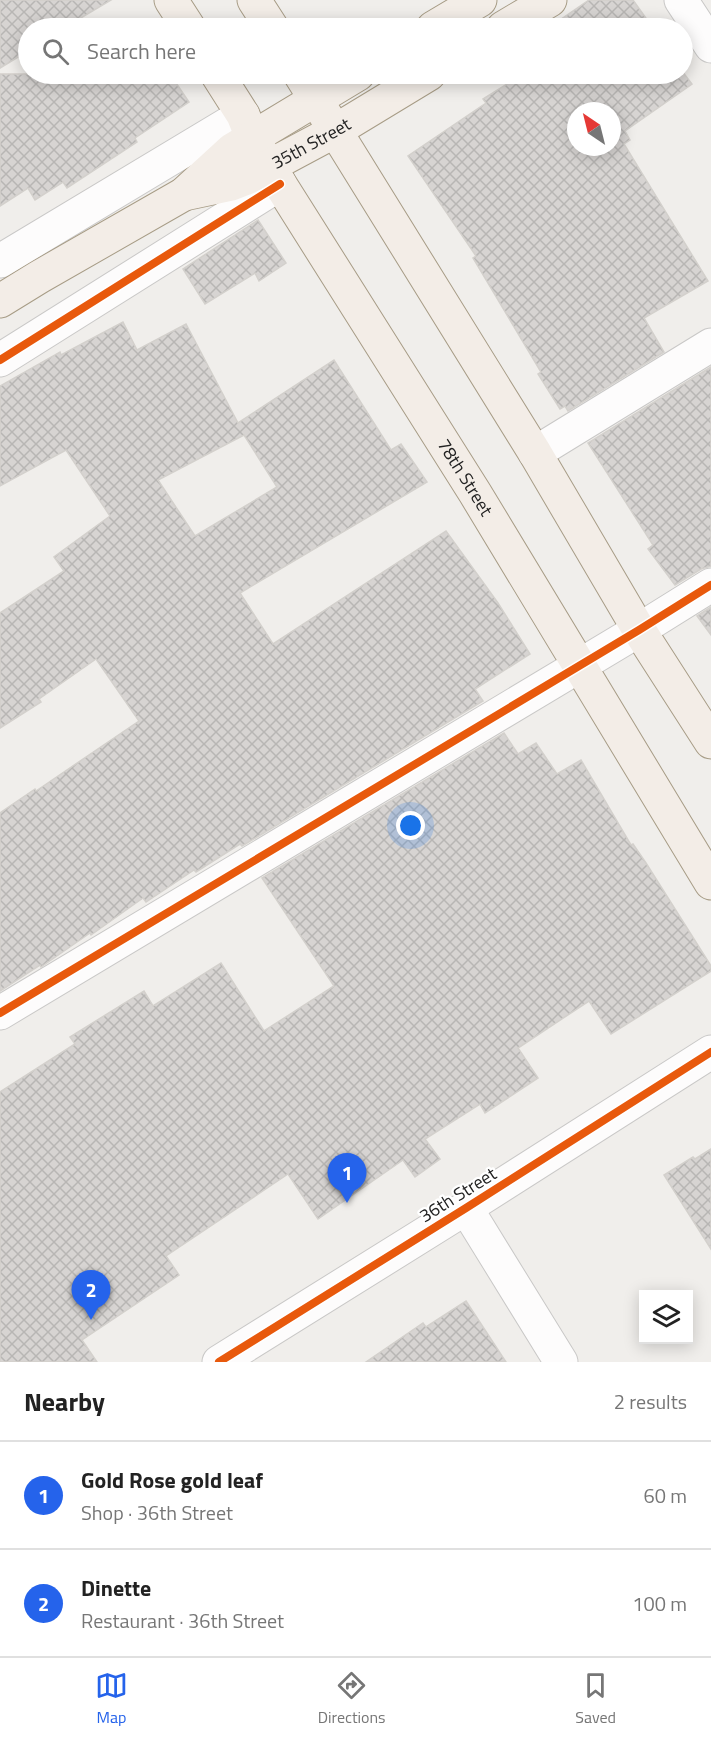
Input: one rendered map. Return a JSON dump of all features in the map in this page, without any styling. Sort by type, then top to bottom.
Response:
[{"type":"main road","points":[[171,0],[183,18]]},
{"type":"main road","points":[[254,0],[266,18]]},
{"type":"main road","points":[[450,18],[480,0]]},
{"type":"main road","points":[[520,18],[550,0]]},
{"type":"main road","name":"78th Street","points":[[223,84],[275,175],[469,483],[711,883]]},
{"type":"main road","name":"35th Street","points":[[184,194],[231,184],[249,177],[275,175],[335,131],[413,84]]},
{"type":"main road","points":[[308,86],[535,453],[639,630],[711,742]]},
{"type":"main road","name":"35th Street","points":[[0,301],[184,194],[216,163],[248,126],[308,86]]},
{"type":"street","points":[[681,0],[693,18]]},
{"type":"street","points":[[693,18],[711,46]]},
{"type":"street","points":[[0,261],[248,126]]},
{"type":"street","points":[[0,360],[275,175]]},
{"type":"street","points":[[535,453],[711,345]]},
{"type":"street","points":[[0,1013],[580,666],[711,585]]},
{"type":"street","name":"36th Street","points":[[219,1362],[711,1052]]},
{"type":"street","points":[[466,1208],[561,1362]]},
{"type":"building","points":[[0,0],[111,0],[81,18],[18,18],[18,57],[0,68]]},
{"type":"building","points":[[589,0],[633,0],[646,18],[563,18]]},
{"type":"building","points":[[0,74],[18,74],[18,84],[177,84],[189,102],[135,138],[137,142],[67,188],[63,182],[35,200],[28,188],[0,206]]},
{"type":"building","points":[[507,84],[692,84],[625,131],[630,140],[624,144],[708,281],[644,318],[664,352],[568,411],[565,406],[560,409],[538,374],[541,372],[473,258],[476,256],[408,156],[486,103],[483,99]]},
{"type":"building","points":[[258,220],[286,263],[259,281],[255,273],[205,304],[183,269]]},
{"type":"building","points":[[123,322],[137,350],[186,324],[238,423],[334,360],[391,450],[401,444],[427,482],[240,593],[273,644],[446,531],[498,603],[530,654],[475,689],[483,701],[242,846],[240,844],[196,872],[194,870],[146,902],[143,898],[91,935],[90,933],[41,967],[40,965],[0,991],[0,813],[139,721],[96,659],[39,699],[41,702],[0,728],[0,613],[64,571],[54,557],[110,516],[66,450],[0,486],[0,386],[60,352],[61,355]],"holes":[[[244,435],[277,487],[195,536],[158,480]]]},
{"type":"building","points":[[711,367],[711,566],[701,569],[675,585],[648,549],[653,545],[588,443]]},
{"type":"building","points":[[711,607],[711,635],[697,616]]},
{"type":"building","points":[[504,733],[518,754],[536,743],[557,774],[581,760],[631,845],[633,844],[646,863],[711,966],[711,971],[611,1034],[589,1001],[518,1048],[538,1078],[485,1113],[480,1104],[425,1139],[440,1159],[415,1177],[403,1160],[318,1219],[288,1174],[166,1256],[179,1275],[82,1340],[97,1362],[0,1362],[0,1092],[75,1044],[70,1037],[144,991],[153,1006],[221,963],[264,1031],[334,986],[262,878]]},
{"type":"building","points":[[711,1149],[711,1249],[664,1175]]},
{"type":"building","points":[[466,1301],[506,1362],[366,1362],[423,1323],[426,1327]]},
{"type":"cycle path","points":[[0,360],[280,184]]},
{"type":"cycle path","points":[[0,1013],[711,585]]},
{"type":"cycle path","points":[[219,1362],[711,1052]]},
{"type":"place","name":"Gold Rose gold leaf","points":[[347,1203]]},
{"type":"place","name":"Dinette","points":[[91,1320]]}]
